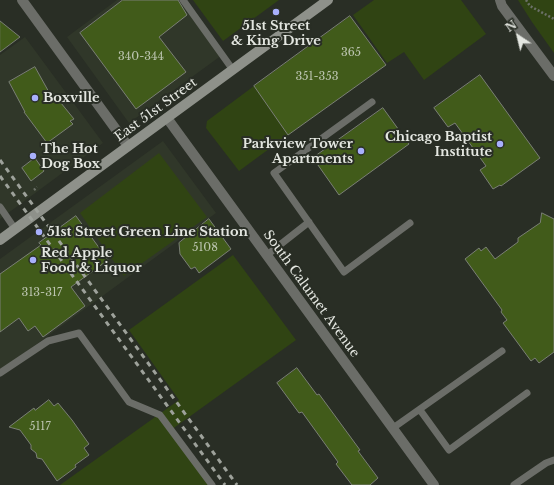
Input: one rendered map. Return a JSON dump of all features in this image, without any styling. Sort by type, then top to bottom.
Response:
[{"type":"main road","name":"East 51st Street","points":[[0,240],[328,0]]},
{"type":"street","points":[[22,0],[128,146]]},
{"type":"street","points":[[498,2],[554,76]]},
{"type":"street","name":"South Calumet Avenue","points":[[167,118],[434,485]]},
{"type":"lane","points":[[183,0],[233,70]]},
{"type":"lane","points":[[372,102],[274,173],[344,272],[410,223]]},
{"type":"lane","points":[[0,207],[16,229]]},
{"type":"lane","points":[[267,255],[309,222]]},
{"type":"lane","points":[[0,373],[48,341],[79,333],[129,402],[160,415],[212,485]]},
{"type":"lane","points":[[393,428],[502,351]]},
{"type":"lane","points":[[420,410],[449,450],[527,393]]},
{"type":"lane","points":[[514,485],[546,463],[554,460]]},
{"type":"path","points":[[526,0],[530,6],[554,19]]},
{"type":"path","points":[[34,190],[37,187]]},
{"type":"shaded area","points":[[117,0],[183,0],[222,55],[129,123],[67,37]]},
{"type":"shaded area","name":"Boxville","points":[[25,37],[103,143],[0,219],[0,55]]},
{"type":"shaded area","points":[[163,141],[216,213],[0,371],[0,259]]},
{"type":"green space","points":[[193,0],[279,0],[223,41]]},
{"type":"green space","points":[[374,0],[461,0],[486,34],[424,80],[404,52],[387,63],[353,15]]},
{"type":"green space","points":[[518,0],[554,0],[554,53],[532,22]]},
{"type":"green space","points":[[254,86],[288,135],[239,171],[206,128],[207,121]]},
{"type":"green space","points":[[159,153],[207,217],[124,276],[80,213]]},
{"type":"green space","points":[[233,255],[296,340],[171,430],[212,485],[60,485],[179,400],[129,330]]},
{"type":"building","points":[[123,0],[178,0],[187,15],[159,37],[186,72],[136,109],[80,33]]},
{"type":"building","points":[[350,16],[386,65],[288,135],[254,86]]},
{"type":"building","points":[[0,21],[20,37],[0,52]]},
{"type":"building","points":[[35,67],[50,94],[52,92],[74,119],[70,121],[73,124],[47,143],[24,112],[9,82]]},
{"type":"building","name":"Chicago Baptist Institute","points":[[480,75],[540,158],[501,186],[500,185],[493,189],[480,170],[486,166],[455,123],[448,127],[434,108]]},
{"type":"building","name":"Parkview Tower Apartments","points":[[383,108],[409,144],[339,195],[313,158]]},
{"type":"building","points":[[35,158],[44,171],[31,181],[22,168]]},
{"type":"building","points":[[542,213],[554,219],[554,352],[539,363],[535,358],[531,361],[503,323],[507,320],[501,312],[502,310],[465,259],[479,248],[481,251],[486,247],[495,259],[518,242],[518,238],[540,223]]},
{"type":"building","points":[[76,216],[108,260],[71,287],[85,306],[43,337],[35,326],[28,331],[19,318],[0,332],[0,274],[41,245],[39,243]]},
{"type":"building","points":[[209,219],[231,249],[199,273],[195,267],[191,269],[180,254],[179,243]]},
{"type":"building","points":[[297,368],[317,395],[319,394],[360,450],[358,451],[378,478],[370,485],[352,485],[336,464],[338,462],[302,412],[299,413],[277,383]]},
{"type":"building","points":[[49,400],[54,406],[58,403],[89,444],[84,448],[89,455],[57,481],[42,459],[37,458],[36,453],[31,449],[31,445],[20,430],[9,427],[34,408],[35,410]]},
{"type":"railway","points":[[0,160],[237,485]]},
{"type":"railway","points":[[0,176],[225,485]]},
{"type":"place","name":"51st Street & King Drive","points":[[276,12]]},
{"type":"place","name":"Boxville","points":[[35,98]]},
{"type":"place","name":"Chicago Baptist Institute","points":[[500,144]]},
{"type":"place","name":"Parkview Tower Apartments","points":[[361,151]]},
{"type":"place","name":"The Hot Dog Box","points":[[33,156]]},
{"type":"place","name":"51st Street Green Line Station","points":[[39,232]]},
{"type":"place","name":"Red Apple Food & Liquor","points":[[33,260]]}]
